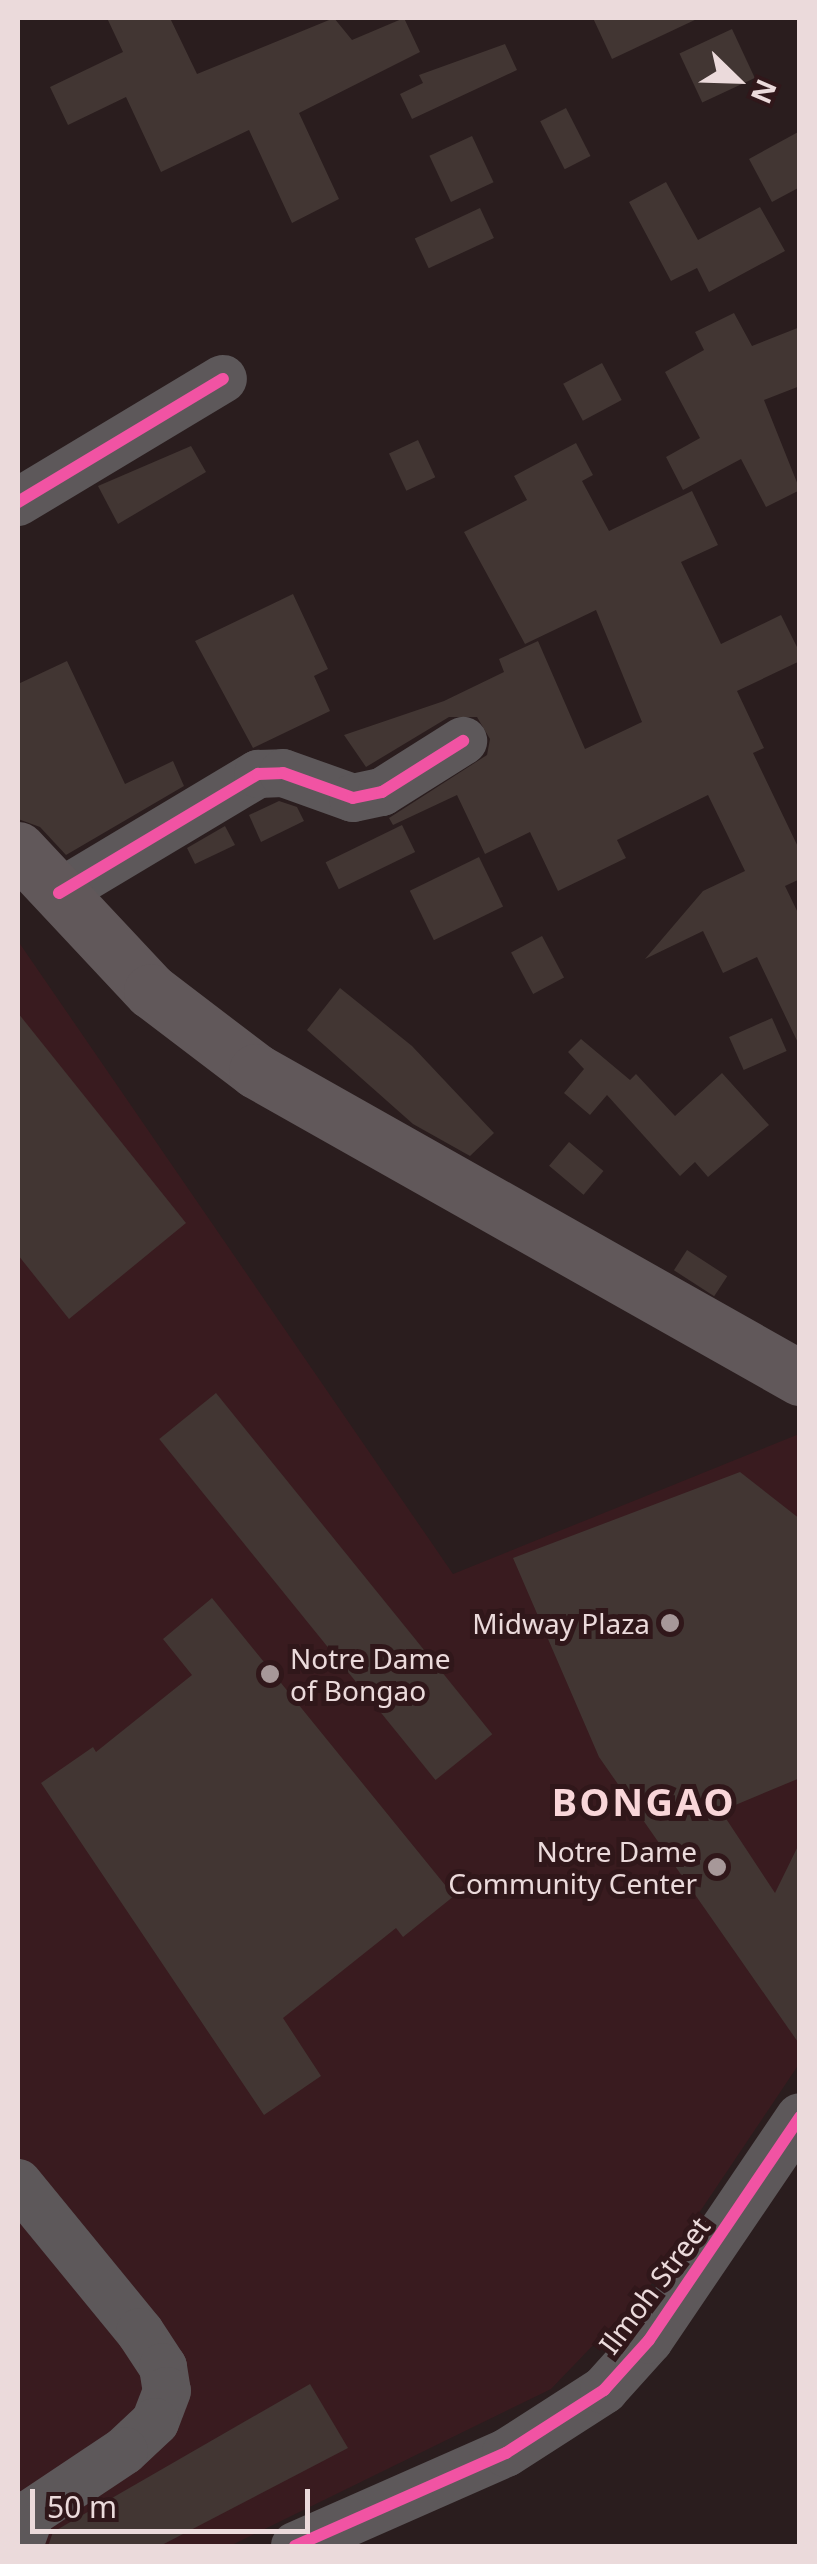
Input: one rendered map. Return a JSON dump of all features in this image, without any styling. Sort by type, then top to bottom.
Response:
[{"type":"main road","points":[[18,849],[151,991],[256,1071],[800,1378]]},
{"type":"street","points":[[18,502],[223,380]]},
{"type":"street","points":[[59,893],[258,774],[283,773],[353,798],[382,792],[462,741]]},
{"type":"street","name":"Ilmoh Street","points":[[295,2546],[506,2453],[604,2390],[649,2340],[800,2116]]},
{"type":"street","points":[[18,2183],[140,2332],[163,2368],[167,2392],[155,2422],[124,2450],[30,2513],[19,2546]]},
{"type":"shaded area","name":"Notre Dame of Bongao","points":[[18,941],[453,1574],[799,1434],[799,2064],[650,2286],[551,2389],[230,2546],[18,2546]]},
{"type":"building","points":[[107,18],[170,18],[197,74],[334,18],[352,40],[404,18],[420,52],[299,113],[339,199],[292,223],[249,130],[161,172],[126,97],[68,125],[50,87],[123,52]]},
{"type":"building","points":[[593,18],[699,18],[612,59]]},
{"type":"building","points":[[732,29],[755,78],[702,102],[679,54]]},
{"type":"building","points":[[505,44],[517,70],[412,119],[400,94],[423,83],[419,75]]},
{"type":"building","points":[[566,108],[591,156],[565,169],[540,121]]},
{"type":"building","points":[[800,131],[800,187],[772,202],[749,159]]},
{"type":"building","points":[[472,136],[494,182],[451,202],[429,156]]},
{"type":"building","points":[[666,182],[698,240],[760,207],[785,251],[709,292],[697,268],[671,281],[629,202]]},
{"type":"building","points":[[480,208],[494,238],[429,268],[415,238]]},
{"type":"building","points":[[734,313],[752,346],[800,327],[800,386],[764,400],[800,490],[766,507],[741,459],[683,490],[666,457],[700,438],[665,372],[704,350],[695,332]]},
{"type":"building","points":[[602,363],[622,400],[583,421],[563,384]]},
{"type":"building","points":[[418,440],[435,477],[406,491],[389,454]]},
{"type":"building","points":[[576,443],[593,475],[582,481],[609,531],[692,491],[718,545],[681,562],[721,644],[781,615],[800,653],[800,661],[737,691],[764,748],[753,753],[800,851],[800,879],[785,886],[800,917],[800,1047],[757,957],[723,973],[703,931],[645,959],[703,891],[745,871],[708,795],[617,840],[626,858],[558,891],[530,832],[485,854],[457,795],[393,825],[389,818],[487,755],[490,739],[477,717],[449,717],[366,767],[344,735],[444,701],[504,672],[499,659],[538,641],[585,749],[642,722],[596,610],[525,644],[464,532],[527,500],[514,476]]},
{"type":"building","points":[[191,446],[206,472],[118,524],[98,486]]},
{"type":"building","points":[[293,594],[328,669],[314,676],[330,711],[253,748],[195,641]]},
{"type":"building","points":[[67,661],[125,784],[173,761],[184,786],[66,855],[40,827],[18,819],[18,684]]},
{"type":"building","points":[[279,801],[297,807],[304,821],[261,842],[249,815]]},
{"type":"building","points":[[402,825],[415,852],[339,889],[326,862]]},
{"type":"building","points":[[225,826],[235,845],[195,864],[187,848]]},
{"type":"building","points":[[479,857],[503,906],[434,940],[410,891]]},
{"type":"building","points":[[542,936],[564,977],[533,994],[511,952]]},
{"type":"building","points":[[340,988],[412,1046],[494,1133],[470,1156],[413,1124],[307,1030]]},
{"type":"building","points":[[18,1013],[186,1223],[69,1319],[18,1255]]},
{"type":"building","points":[[772,1018],[787,1051],[744,1070],[729,1037]]},
{"type":"building","points":[[581,1039],[630,1080],[636,1074],[675,1116],[722,1073],[769,1125],[708,1177],[695,1162],[680,1176],[607,1095],[590,1115],[564,1093],[584,1069],[568,1052]]},
{"type":"building","points":[[569,1142],[603,1171],[584,1195],[549,1166]]},
{"type":"building","points":[[687,1250],[727,1276],[714,1296],[674,1270]]},
{"type":"building","points":[[216,1393],[492,1734],[436,1780],[159,1439]]},
{"type":"building","name":"Midway Plaza","points":[[740,1472],[800,1519],[800,1778],[721,1811],[775,1893],[800,1842],[800,2045],[599,1757],[513,1558]]},
{"type":"building","points":[[212,1598],[454,1896],[403,1937],[396,1928],[283,2018],[321,2076],[264,2115],[41,1783],[93,1747],[96,1752],[192,1675],[163,1639]]},
{"type":"building","points":[[310,2384],[348,2448],[160,2546],[48,2546],[53,2532]]},
{"type":"cycle path","points":[[18,502],[223,379]]},
{"type":"cycle path","points":[[59,893],[258,774],[283,773],[353,798],[382,792],[463,741]]},
{"type":"cycle path","points":[[295,2546],[506,2453],[604,2390],[649,2340],[800,2117]]},
{"type":"place","name":"Midway Plaza","points":[[670,1623]]},
{"type":"place","name":"Notre Dame of Bongao","points":[[270,1674]]},
{"type":"place","name":"Notre Dame Community Center","points":[[717,1867]]},
{"type":"district","name":"BONGAO","points":[[644,1802]]}]
